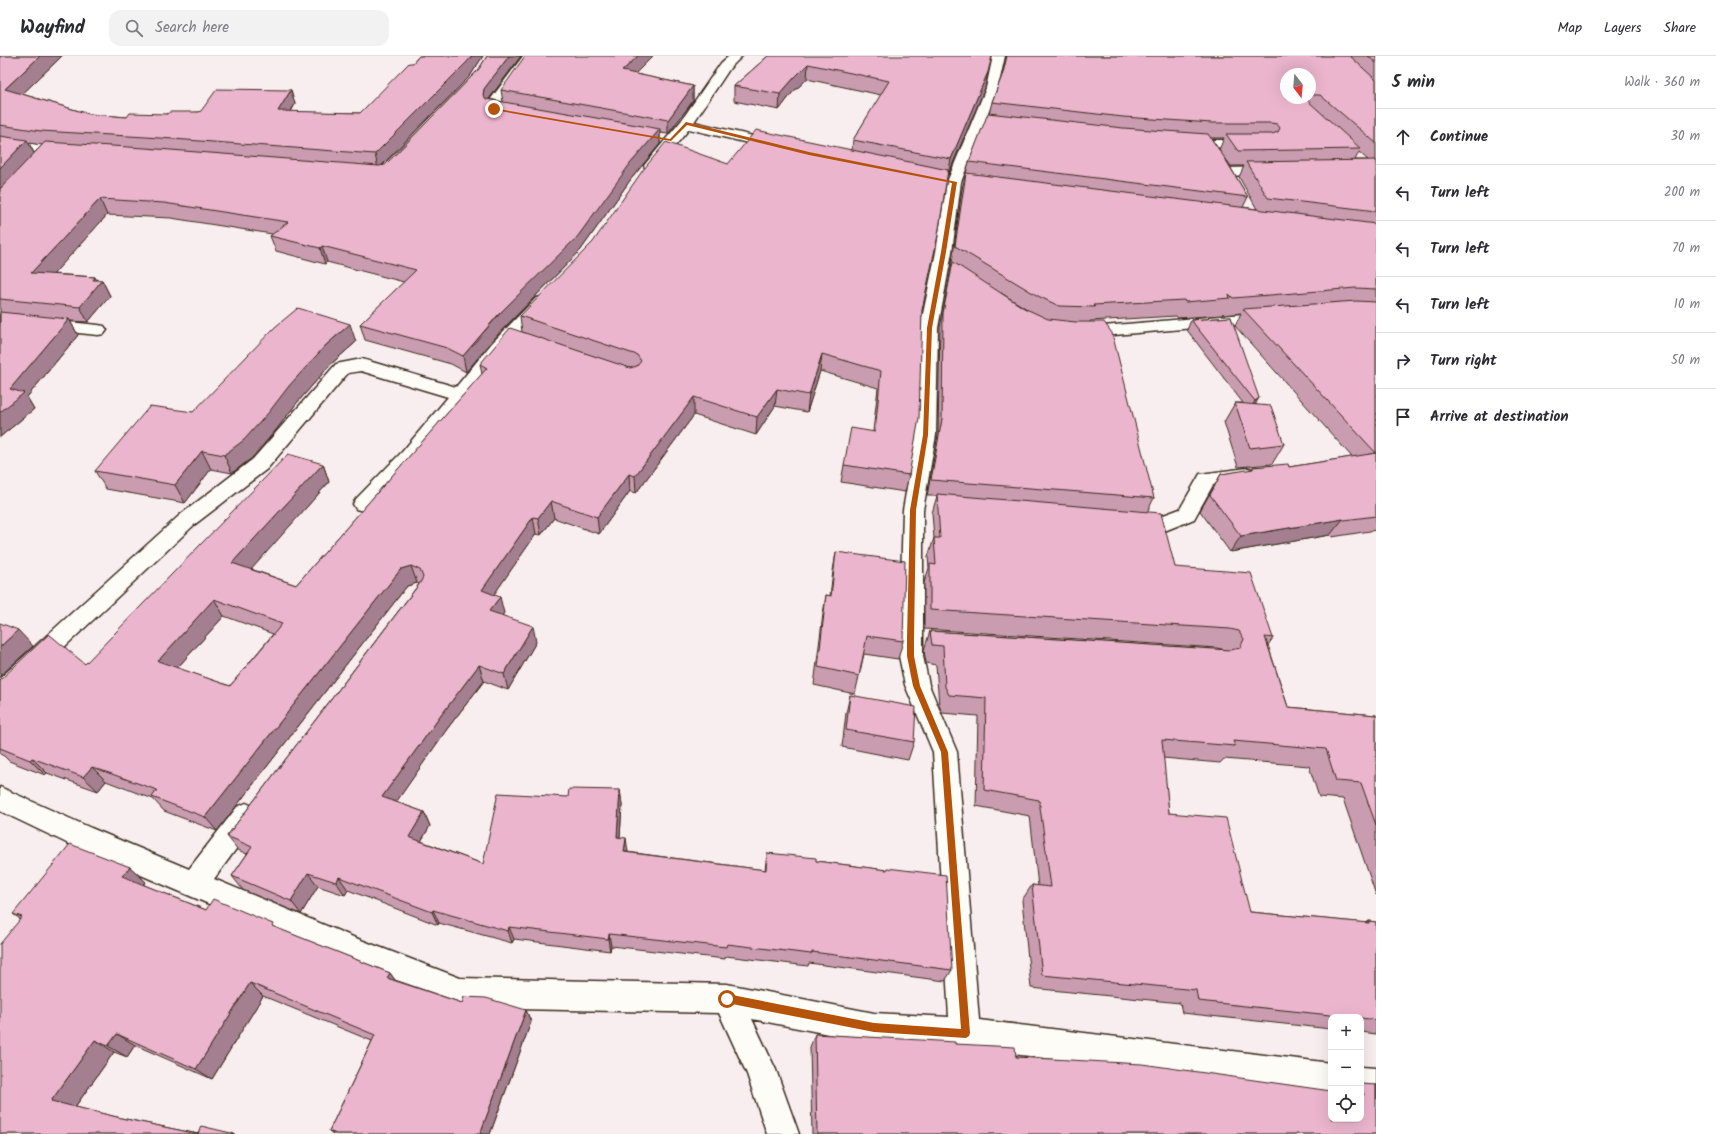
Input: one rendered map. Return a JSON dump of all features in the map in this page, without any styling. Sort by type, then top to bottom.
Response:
[{"type":"street","points":[[525,115],[494,109],[494,104],[529,56]]},
{"type":"street","points":[[642,177],[663,139],[686,124],[725,66],[736,56]]},
{"type":"street","points":[[966,1033],[945,752],[917,686],[911,656],[912,556],[922,504],[926,435],[929,328],[948,268],[955,182],[992,88],[999,56]]},
{"type":"street","points":[[979,122],[994,124]]},
{"type":"street","points":[[686,124],[794,150]]},
{"type":"street","points":[[1190,143],[1219,163],[1281,171]]},
{"type":"street","points":[[0,144],[48,151],[80,153]]},
{"type":"street","points":[[1219,163],[1264,144]]},
{"type":"street","points":[[37,162],[48,151]]},
{"type":"street","points":[[363,504],[409,457],[460,394],[516,339],[555,288]]},
{"type":"street","points":[[1063,331],[1103,331],[1282,316]]},
{"type":"street","points":[[0,320],[98,330]]},
{"type":"street","points":[[0,693],[187,520],[260,464],[342,368],[362,365],[460,394]]},
{"type":"street","points":[[1114,520],[1162,524],[1187,514],[1207,479],[1270,473]]},
{"type":"street","points":[[911,638],[934,640]]},
{"type":"street","points":[[194,884],[261,796]]},
{"type":"street","points":[[0,798],[82,837],[352,951],[460,993],[727,999],[874,1028],[966,1033],[1328,1078]]},
{"type":"street","points":[[727,999],[761,1070],[783,1134]]},
{"type":"street","points":[[1364,1082],[1376,1084]]},
{"type":"building","points":[[0,56],[40,56],[5,89],[89,114],[127,117],[130,113],[167,114],[169,112],[199,112],[217,89],[291,90],[278,111],[360,113],[409,63],[413,63],[419,56],[472,56],[375,154],[146,137],[41,131],[0,125]]},
{"type":"building","points":[[487,56],[509,56],[484,89],[483,95],[486,99],[660,129],[630,164],[578,236],[498,315],[463,356],[447,348],[360,324],[416,270],[322,246],[320,248],[270,236],[288,222],[164,203],[100,199],[31,273],[95,277],[93,280],[102,280],[80,307],[0,299],[0,189],[45,142],[379,166],[385,165],[479,69]]},
{"type":"building","points":[[525,56],[638,56],[622,71],[693,86],[668,120],[501,90]]},
{"type":"building","points":[[768,56],[992,56],[988,72],[951,159],[853,140],[889,81],[808,64],[780,94],[734,86]]},
{"type":"building","points":[[1007,56],[1350,56],[1376,80],[1376,143],[1320,95],[1316,95],[1316,68],[1280,68],[1280,104],[1311,104],[1361,149],[1238,151],[1226,134],[1272,134],[1278,132],[1280,128],[1277,124],[1271,123],[1212,123],[1123,117],[992,102],[1003,73]]},
{"type":"building","points":[[1368,56],[1376,56],[1376,63]]},
{"type":"building","points":[[988,113],[1123,128],[1208,134],[1248,197],[969,162]]},
{"type":"building","points":[[756,130],[948,170],[938,235],[922,310],[919,418],[909,475],[844,465],[851,428],[875,432],[881,371],[822,354],[809,395],[777,389],[757,417],[694,397],[635,476],[629,474],[597,517],[551,501],[538,518],[533,517],[482,590],[500,597],[489,611],[533,626],[504,674],[479,665],[382,797],[424,812],[409,837],[483,864],[498,793],[568,797],[569,789],[620,790],[617,837],[626,838],[624,852],[766,870],[767,853],[816,858],[816,861],[887,870],[887,868],[946,875],[952,970],[812,952],[811,954],[727,944],[726,947],[609,934],[608,939],[509,927],[508,931],[433,910],[432,912],[339,877],[336,882],[308,873],[291,901],[232,876],[252,847],[227,836],[420,583],[423,577],[420,570],[411,566],[401,569],[205,817],[152,797],[157,790],[92,767],[83,777],[32,758],[30,760],[0,748],[0,680],[49,634],[85,664],[288,454],[323,464],[232,563],[296,585],[487,368],[480,364],[510,328],[630,368],[637,366],[641,361],[637,355],[520,316],[593,242],[643,170],[666,142],[728,164]],"holes":[[[214,599],[282,624],[230,686],[158,661]]]},
{"type":"building","points":[[0,136],[27,140],[0,168]]},
{"type":"building","points":[[1376,160],[1376,211],[1268,198],[1246,162]]},
{"type":"building","points":[[966,173],[1376,224],[1376,289],[1356,288],[1233,298],[1229,294],[1230,298],[1185,302],[1184,300],[1093,305],[1095,307],[1059,306],[1038,296],[955,246]]},
{"type":"building","points":[[953,262],[1024,308],[1048,319],[1076,322],[1104,322],[1112,333],[1154,498],[931,480],[942,419],[943,313]]},
{"type":"building","points":[[1356,301],[1376,302],[1376,453],[1243,309]]},
{"type":"building","points":[[298,308],[350,324],[325,346],[244,440],[224,455],[202,451],[175,485],[95,471],[150,406],[193,412],[275,327]]},
{"type":"building","points":[[0,312],[69,319],[10,389],[24,393],[0,412]]},
{"type":"building","points":[[1231,317],[1259,398],[1255,401],[1191,320]]},
{"type":"building","points":[[1235,403],[1271,406],[1284,444],[1250,448]]},
{"type":"building","points":[[1376,453],[1376,516],[1343,519],[1241,536],[1210,495],[1221,474],[1253,469],[1253,467],[1288,464],[1289,467]]},
{"type":"building","points":[[937,494],[1161,513],[1175,567],[1251,573],[1273,638],[1265,637],[1288,707],[1376,715],[1376,825],[1361,783],[1336,781],[1326,749],[1233,741],[1235,746],[1162,740],[1169,813],[1226,818],[1250,912],[1369,923],[1369,921],[1376,922],[1376,1020],[1364,1018],[1364,1014],[1328,1015],[1198,1001],[1196,990],[1042,975],[1032,885],[1051,887],[1039,800],[984,790],[986,698],[949,695],[945,687],[943,646],[932,645],[930,631],[1230,650],[1240,648],[1244,639],[1239,631],[1230,629],[930,610],[930,564],[936,565],[934,538],[940,538]]},
{"type":"building","points":[[836,552],[905,561],[903,641],[867,636],[859,676],[818,667],[826,595],[831,596]]},
{"type":"building","points":[[0,623],[18,630],[0,647]]},
{"type":"building","points":[[850,695],[916,707],[914,742],[846,730]]},
{"type":"building","points":[[70,844],[130,867],[122,876],[206,910],[213,899],[273,924],[272,926],[390,973],[387,978],[462,1003],[464,997],[486,998],[526,1010],[480,1134],[336,1134],[329,1131],[375,1035],[250,983],[196,1069],[117,1034],[108,1046],[95,1040],[51,1101],[121,1118],[198,1134],[0,1134],[0,944],[22,917],[13,914]]},
{"type":"building","points":[[815,1034],[1015,1047],[1016,1057],[1142,1064],[1328,1091],[1328,1122],[1364,1122],[1364,1084],[1376,1085],[1376,1134],[817,1134]]},
{"type":"building","points":[[201,1126],[235,1134],[198,1134]]},
{"type":"route","points":[[494,109],[671,140],[686,124],[809,153],[917,176],[954,182],[944,252],[929,328],[926,435],[913,510],[911,656],[917,686],[945,752],[966,1033],[874,1028],[727,999]]}]
